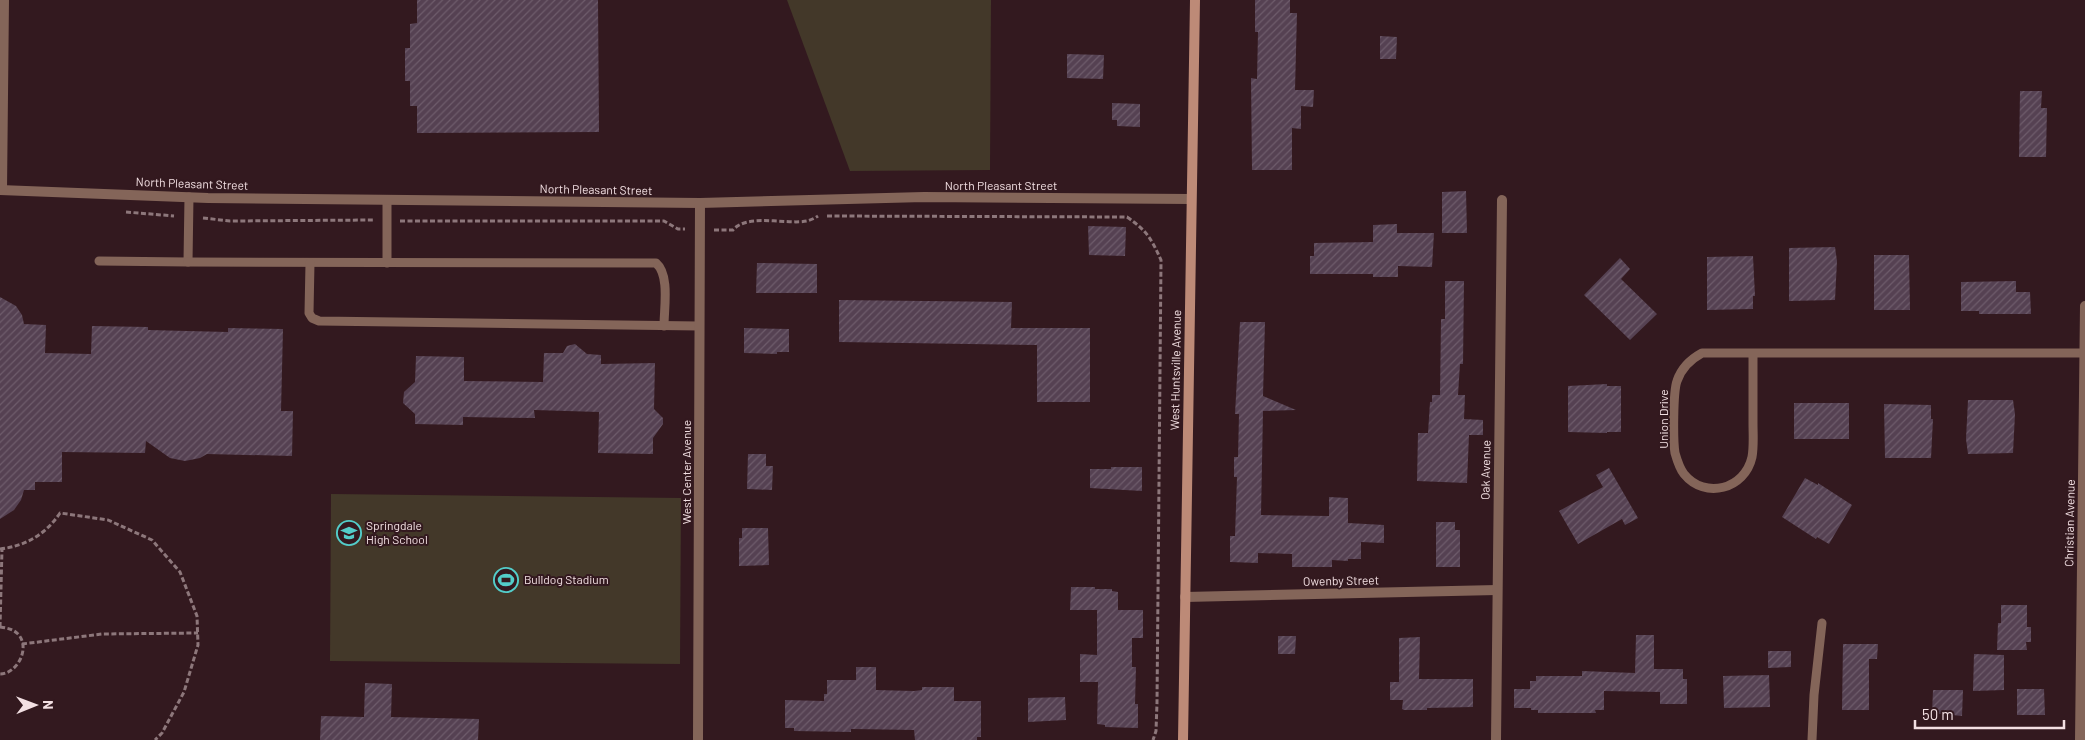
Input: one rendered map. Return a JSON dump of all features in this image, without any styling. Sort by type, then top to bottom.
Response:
[{"type":"main road","name":"West Huntsville Avenue","points":[[1183,740],[1194,0]]},
{"type":"street","points":[[1,190],[4,0]]},
{"type":"street","name":"North Pleasant Street","points":[[1,190],[189,197],[700,204],[924,197],[1191,199]]},
{"type":"street","name":"Oak Avenue","points":[[1496,740],[1502,200]]},
{"type":"street","name":"West Center Avenue","points":[[698,740],[700,204]]},
{"type":"street","name":"Christian Avenue","points":[[2080,740],[2085,306]]},
{"type":"street","name":"Owenby Street","points":[[1185,596],[1497,590]]},
{"type":"lane","points":[[188,262],[189,197]]},
{"type":"lane","points":[[387,200],[387,263]]},
{"type":"lane","points":[[99,261],[656,263],[661,268],[664,277],[664,326]]},
{"type":"lane","points":[[310,263],[308,313],[312,318],[319,321],[700,326]]},
{"type":"lane","name":"Union Drive","points":[[1753,354],[1753,446],[1748,468],[1735,483],[1723,488],[1701,487],[1690,481],[1683,473],[1675,452],[1675,387],[1677,380],[1688,364],[1702,354],[2084,353]]},
{"type":"lane","points":[[1812,740],[1814,695],[1822,623]]},
{"type":"path","points":[[118,211],[230,221],[664,221],[678,228],[700,230],[733,230],[737,225],[747,222],[808,221],[817,216],[1127,218],[1143,228],[1151,236],[1161,260],[1157,703],[1156,731],[1153,740]]},
{"type":"path","points":[[0,674],[12,670],[22,655],[20,635],[11,629],[0,627],[1,549],[22,544],[36,538],[51,527],[60,513],[108,520],[152,540],[180,572],[197,616],[198,645],[184,692],[162,733],[155,740]]},
{"type":"path","points":[[22,644],[102,634],[198,633]]},
{"type":"shaded area","points":[[787,0],[991,0],[990,170],[850,171]]},
{"type":"shaded area","name":"Bulldog Stadium","points":[[331,494],[681,498],[680,664],[330,661]]},
{"type":"building","points":[[417,0],[598,0],[599,132],[417,133],[417,106],[410,106],[410,81],[405,81],[405,48],[410,48],[410,24],[417,23]]},
{"type":"building","points":[[1255,0],[1290,0],[1290,13],[1297,13],[1295,90],[1314,90],[1313,107],[1301,106],[1301,129],[1292,128],[1292,170],[1252,170],[1251,78],[1257,79],[1258,32],[1255,32]]},
{"type":"building","points":[[1380,36],[1397,37],[1396,59],[1380,59]]},
{"type":"building","points":[[1067,54],[1104,55],[1103,79],[1067,78]]},
{"type":"building","points":[[2020,91],[2042,91],[2041,108],[2047,108],[2046,157],[2019,157]]},
{"type":"building","points":[[1112,103],[1140,104],[1140,127],[1117,126],[1117,120],[1112,120]]},
{"type":"building","points":[[1466,191],[1467,233],[1442,233],[1442,192]]},
{"type":"building","points":[[1397,224],[1397,233],[1434,233],[1432,267],[1398,266],[1398,277],[1373,277],[1373,274],[1310,274],[1310,256],[1314,256],[1314,243],[1373,242],[1373,225]]},
{"type":"building","points":[[1088,226],[1126,227],[1125,256],[1089,255]]},
{"type":"building","points":[[1835,247],[1837,261],[1835,300],[1789,301],[1789,248]]},
{"type":"building","points":[[1874,255],[1909,255],[1910,310],[1874,310]]},
{"type":"building","points":[[1753,256],[1755,296],[1753,296],[1753,309],[1707,310],[1707,257]]},
{"type":"building","points":[[1620,258],[1630,269],[1621,279],[1657,314],[1630,340],[1584,295]]},
{"type":"building","points":[[757,263],[817,264],[817,293],[756,293]]},
{"type":"building","points":[[1445,281],[1464,281],[1463,364],[1460,364],[1458,395],[1465,395],[1464,419],[1483,420],[1483,435],[1469,435],[1467,483],[1417,481],[1418,433],[1428,433],[1432,395],[1440,395],[1441,319],[1445,319]]},
{"type":"building","points":[[2016,281],[2016,292],[2030,292],[2031,314],[1979,314],[1979,311],[1961,311],[1961,282]]},
{"type":"building","points":[[0,297],[16,306],[22,315],[24,324],[46,325],[45,353],[91,354],[92,326],[148,327],[148,330],[228,332],[228,328],[283,329],[281,411],[293,411],[292,456],[207,454],[200,458],[185,461],[170,458],[146,441],[145,453],[62,452],[62,482],[35,482],[35,490],[24,490],[21,500],[14,510],[0,519]]},
{"type":"building","points":[[839,300],[1012,302],[1011,328],[1090,328],[1090,402],[1037,402],[1037,345],[839,342]]},
{"type":"building","points":[[1240,322],[1265,322],[1263,396],[1296,410],[1263,411],[1261,515],[1329,516],[1329,497],[1348,498],[1348,523],[1384,525],[1384,543],[1361,542],[1361,559],[1348,559],[1348,561],[1332,560],[1332,567],[1292,567],[1292,554],[1258,553],[1258,563],[1230,562],[1230,536],[1235,536],[1237,477],[1234,477],[1234,457],[1238,457],[1239,414],[1235,414]]},
{"type":"building","points":[[744,328],[789,329],[789,352],[777,352],[777,354],[744,353]]},
{"type":"building","points":[[575,344],[587,354],[601,355],[601,364],[655,363],[654,409],[663,418],[663,424],[653,438],[653,454],[598,453],[599,412],[534,410],[535,418],[463,417],[463,425],[415,424],[415,414],[403,403],[404,392],[415,382],[416,356],[464,357],[464,381],[543,382],[544,353],[563,353],[567,346]]},
{"type":"building","points":[[1607,384],[1607,386],[1621,386],[1621,432],[1568,432],[1568,386]]},
{"type":"building","points":[[1968,400],[2013,400],[2015,414],[2013,453],[1968,454],[1966,439]]},
{"type":"building","points":[[1794,403],[1849,403],[1849,439],[1794,439]]},
{"type":"building","points":[[1884,404],[1931,405],[1931,419],[1933,419],[1931,458],[1885,458]]},
{"type":"building","points":[[748,454],[766,454],[766,466],[773,466],[772,490],[747,489]]},
{"type":"building","points":[[1111,467],[1142,467],[1142,491],[1090,488],[1090,469],[1111,469]]},
{"type":"building","points":[[1609,468],[1638,518],[1625,525],[1622,519],[1578,544],[1559,511],[1603,487],[1596,475]]},
{"type":"building","points":[[1805,478],[1818,485],[1818,483],[1852,505],[1829,544],[1817,537],[1816,539],[1782,517]]},
{"type":"building","points":[[1436,522],[1455,522],[1455,530],[1460,530],[1460,567],[1436,567]]},
{"type":"building","points":[[742,528],[768,528],[769,565],[739,566],[739,538],[742,538]]},
{"type":"building","points":[[1071,587],[1112,589],[1112,591],[1118,592],[1118,610],[1143,610],[1143,638],[1132,638],[1132,667],[1136,667],[1135,704],[1138,704],[1138,728],[1105,727],[1105,725],[1097,724],[1098,682],[1080,682],[1080,654],[1097,655],[1097,610],[1070,610]]},
{"type":"building","points":[[2001,605],[2027,605],[2027,627],[2031,627],[2031,642],[2026,642],[2027,650],[1997,650],[1998,623],[2001,623]]},
{"type":"building","points":[[1636,635],[1654,635],[1654,669],[1683,669],[1683,679],[1687,679],[1687,704],[1660,704],[1660,692],[1604,691],[1604,710],[1595,710],[1596,713],[1538,713],[1538,710],[1531,710],[1531,708],[1514,708],[1514,689],[1530,689],[1530,681],[1536,681],[1536,676],[1582,676],[1582,671],[1635,673]]},
{"type":"building","points":[[1278,636],[1296,636],[1295,654],[1278,654]]},
{"type":"building","points":[[1420,637],[1419,679],[1473,679],[1473,707],[1404,710],[1402,709],[1403,700],[1390,700],[1390,682],[1399,682],[1399,638]]},
{"type":"building","points":[[1843,644],[1878,644],[1877,659],[1869,659],[1869,710],[1842,710]]},
{"type":"building","points":[[1768,651],[1791,651],[1791,667],[1768,668]]},
{"type":"building","points":[[1974,654],[2004,655],[2004,690],[1973,691]]},
{"type":"building","points":[[856,667],[876,667],[876,690],[914,691],[922,690],[922,687],[954,687],[954,701],[981,701],[981,737],[977,737],[977,740],[915,740],[914,730],[851,729],[851,732],[794,731],[794,728],[785,728],[785,700],[824,701],[824,694],[827,694],[827,680],[856,680]]},
{"type":"building","points":[[1769,675],[1770,707],[1724,708],[1723,676]]},
{"type":"building","points":[[365,683],[392,684],[391,717],[479,719],[478,740],[320,740],[321,716],[364,717]]},
{"type":"building","points":[[2017,689],[2044,689],[2045,715],[2017,715]]},
{"type":"building","points":[[1933,690],[1963,690],[1962,716],[1932,713]]},
{"type":"building","points":[[1065,697],[1066,720],[1028,722],[1028,698]]},
{"type":"place","name":"Springdale High School","points":[[349,533]]},
{"type":"place","name":"Bulldog Stadium","points":[[506,580]]}]
